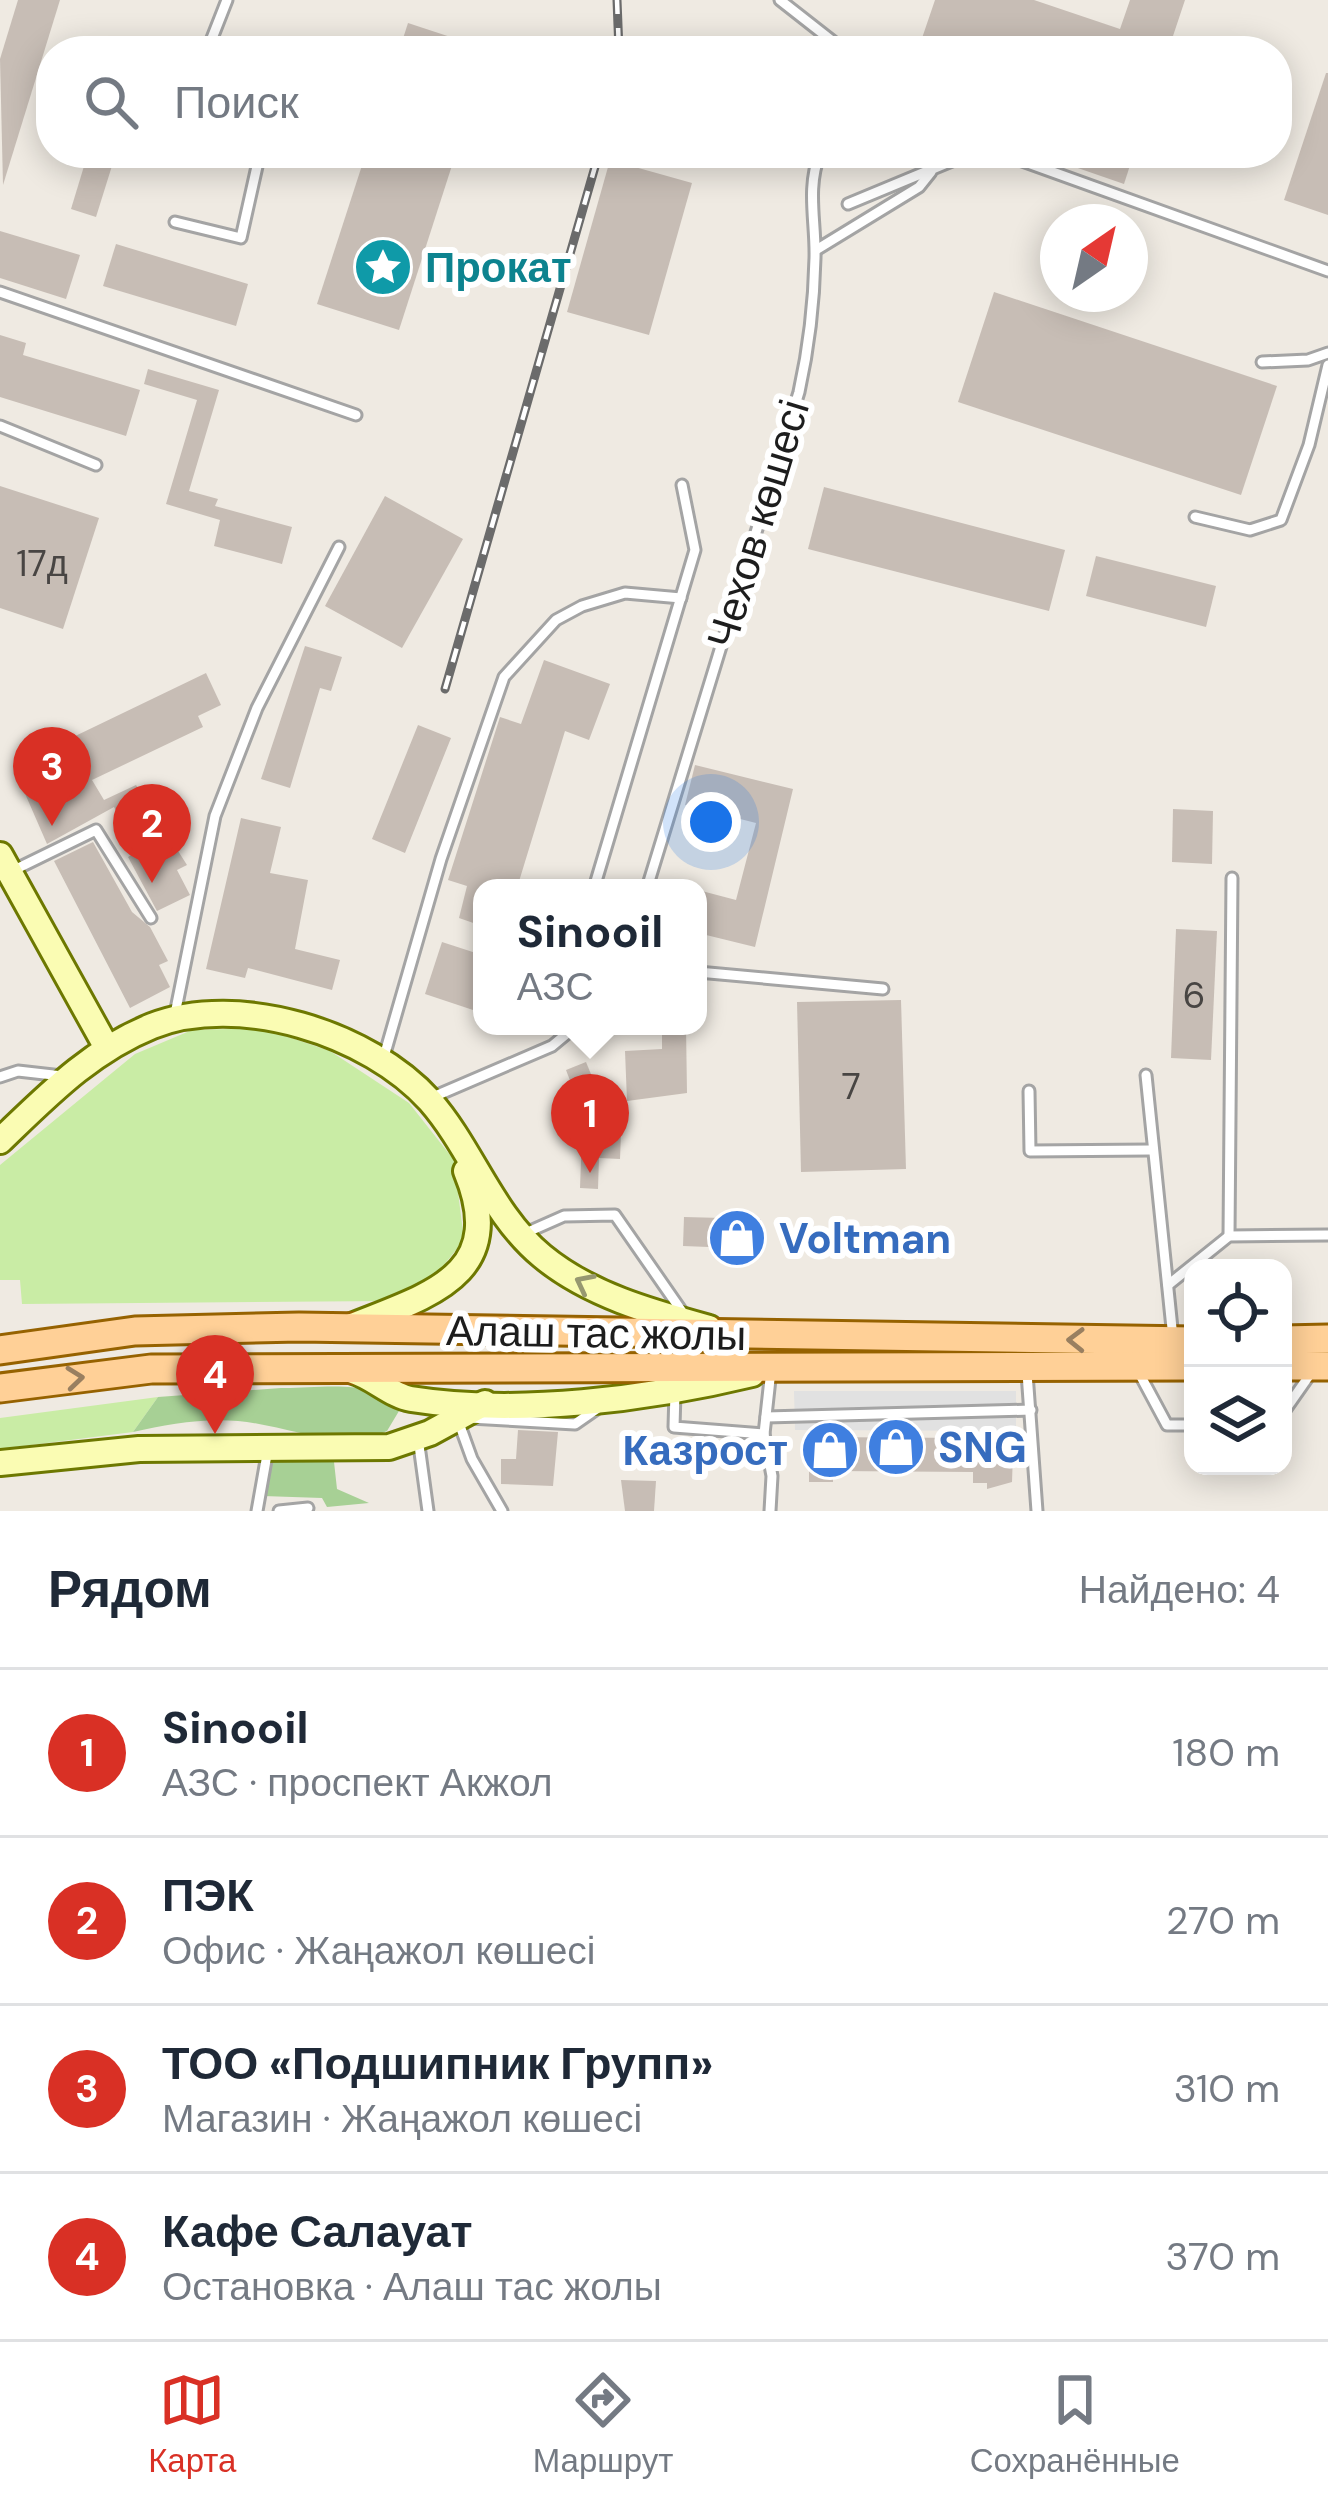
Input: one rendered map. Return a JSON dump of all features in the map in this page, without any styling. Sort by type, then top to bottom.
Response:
[{"type":"main road","points":[[5,864],[107,1048]]},
{"type":"main road","points":[[0,1141],[68,1076],[107,1048],[174,1019],[256,1019],[308,1029],[383,1060],[428,1100],[520,1235],[589,1287],[734,1334]]},
{"type":"main road","points":[[346,1329],[433,1296],[468,1262],[478,1225],[476,1203],[447,1125]]},
{"type":"main road","name":"Алаш тас жолы","points":[[0,1350],[135,1331],[346,1329],[1184,1341]]},
{"type":"main road","points":[[339,1367],[369,1376],[405,1399],[485,1403],[612,1398],[680,1380],[715,1351],[771,1353],[786,1338]]},
{"type":"main road","points":[[800,1367],[808,1350],[919,1350],[934,1347],[944,1338]]},
{"type":"main road","points":[[1292,1340],[1328,1339]]},
{"type":"main road","name":"Алаш тас жолы","points":[[0,1388],[151,1369],[339,1367],[680,1380],[800,1367],[1184,1366]]},
{"type":"main road","points":[[389,1447],[404,1428],[405,1399]]},
{"type":"main road","points":[[0,1463],[94,1450],[389,1447],[418,1438],[485,1403]]},
{"type":"lane","points":[[213,36],[227,0]]},
{"type":"lane","points":[[780,0],[826,36]]},
{"type":"lane","points":[[175,222],[241,238],[257,168]]},
{"type":"lane","name":"Чехов көшесі","points":[[650,879],[799,392],[813,327],[816,250],[810,194],[816,168]]},
{"type":"lane","points":[[848,204],[940,168]]},
{"type":"lane","points":[[1041,168],[1328,272]]},
{"type":"lane","points":[[816,250],[919,187],[932,172]]},
{"type":"lane","points":[[0,292],[356,415]]},
{"type":"lane","points":[[1262,362],[1308,360],[1328,352]]},
{"type":"lane","points":[[1195,518],[1250,530],[1281,520],[1309,445],[1328,365]]},
{"type":"lane","points":[[0,426],[96,465]]},
{"type":"lane","points":[[597,879],[695,550],[682,485]]},
{"type":"lane","points":[[174,1019],[215,816],[257,709],[339,547]]},
{"type":"lane","points":[[383,1060],[448,839],[504,677],[556,620],[582,606],[625,593],[681,598]]},
{"type":"lane","points":[[5,864],[96,830],[151,918]]},
{"type":"lane","points":[[1229,1236],[1232,878]]},
{"type":"lane","points":[[707,973],[883,988]]},
{"type":"lane","points":[[428,1100],[551,1046],[565,1035]]},
{"type":"lane","points":[[0,1077],[18,1071],[68,1076]]},
{"type":"lane","points":[[1146,1076],[1150,1150],[1168,1286],[1184,1341]]},
{"type":"lane","points":[[1029,1091],[1030,1151],[1150,1150]]},
{"type":"lane","points":[[520,1235],[564,1216],[615,1215],[689,1322]]},
{"type":"lane","points":[[1168,1286],[1229,1236],[1328,1235]]},
{"type":"lane","points":[[1292,1402],[1322,1366]]},
{"type":"lane","points":[[1136,1367],[1167,1425],[1184,1425]]},
{"type":"lane","points":[[1027,1369],[1037,1511]]},
{"type":"lane","points":[[769,1370],[764,1433],[772,1475],[770,1511]]},
{"type":"lane","points":[[680,1380],[674,1427],[764,1433]]},
{"type":"lane","points":[[502,1511],[472,1459],[458,1417],[575,1424],[612,1398]]},
{"type":"lane","points":[[766,1417],[1031,1410]]},
{"type":"lane","points":[[418,1438],[428,1511]]},
{"type":"lane","points":[[256,1511],[268,1448]]},
{"type":"lane","points":[[279,1511],[308,1508]]},
{"type":"green space","points":[[262,1028],[330,1051],[409,1103],[454,1160],[464,1240],[428,1285],[388,1301],[22,1304],[20,1280],[0,1280],[0,1165],[135,1054],[192,1030]]},
{"type":"green space","points":[[281,1388],[363,1389],[390,1400],[399,1411],[387,1431],[350,1439],[225,1420],[133,1432],[158,1397]]},
{"type":"green space","points":[[158,1397],[133,1432],[0,1449],[0,1418]]},
{"type":"green space","points":[[274,1458],[334,1462],[337,1489],[369,1503],[327,1507],[322,1498],[263,1496]]},
{"type":"shaded area","points":[[794,1391],[1016,1391],[1016,1431],[795,1430]]},
{"type":"building","points":[[18,0],[60,0],[49,36],[36,36],[36,78],[3,185],[0,59]]},
{"type":"building","points":[[935,0],[1034,0],[1120,29],[1130,0],[1185,0],[1173,36],[923,36]]},
{"type":"building","points":[[408,23],[448,36],[404,36]]},
{"type":"building","points":[[1328,73],[1328,215],[1284,200]]},
{"type":"building","points":[[83,168],[111,168],[96,217],[71,209]]},
{"type":"building","points":[[361,168],[451,168],[399,330],[317,304]]},
{"type":"building","points":[[608,168],[639,168],[692,183],[649,335],[567,312]]},
{"type":"building","points":[[1078,168],[1129,168],[1124,184]]},
{"type":"building","points":[[0,231],[80,255],[66,299],[0,278]]},
{"type":"building","points":[[116,244],[248,284],[236,326],[103,286]]},
{"type":"building","points":[[994,292],[1040,307],[1040,312],[1054,312],[1277,386],[1241,495],[958,402]]},
{"type":"building","points":[[0,335],[26,343],[23,355],[140,390],[126,436],[0,397]]},
{"type":"building","points":[[148,369],[219,390],[189,491],[218,499],[215,506],[292,527],[282,564],[214,546],[220,520],[166,504],[197,400],[144,384]]},
{"type":"building","points":[[0,486],[99,518],[63,629],[0,608]]},
{"type":"building","points":[[824,487],[1065,550],[1049,611],[808,549]]},
{"type":"building","points":[[385,496],[463,539],[402,648],[325,606]]},
{"type":"building","points":[[1096,556],[1216,586],[1206,627],[1086,596]]},
{"type":"building","points":[[305,646],[342,657],[331,691],[320,688],[290,788],[261,779]]},
{"type":"building","points":[[544,660],[610,684],[589,740],[565,731],[520,879],[473,879],[473,923],[459,918],[467,886],[448,880],[500,717],[521,724]]},
{"type":"building","points":[[206,673],[221,705],[198,716],[203,727],[92,780],[104,800],[136,785],[187,865],[177,870],[190,895],[157,911],[128,857],[138,851],[114,807],[47,844],[13,766]]},
{"type":"building","points":[[418,725],[451,738],[405,853],[372,839]]},
{"type":"building","points":[[695,765],[793,789],[755,947],[707,935],[707,892],[736,900],[756,823],[685,805]]},
{"type":"building","points":[[1173,809],[1213,811],[1212,864],[1172,862]]},
{"type":"building","points":[[241,818],[281,827],[270,873],[308,880],[295,949],[340,960],[332,990],[248,968],[245,978],[206,969]]},
{"type":"building","points":[[93,842],[132,912],[150,927],[168,961],[159,965],[170,987],[130,1008],[54,861]]},
{"type":"building","points":[[1176,929],[1217,931],[1211,1060],[1171,1058]]},
{"type":"building","points":[[442,942],[473,952],[473,1010],[425,994]]},
{"type":"building","points":[[901,1000],[906,1169],[801,1172],[797,1002]]},
{"type":"building","points":[[662,1035],[686,1035],[687,1093],[627,1101],[625,1051],[662,1049]]},
{"type":"building","points":[[586,1062],[600,1096],[579,1104],[566,1070]]},
{"type":"building","points":[[582,1133],[621,1134],[620,1159],[599,1158],[598,1189],[580,1188]]},
{"type":"building","points":[[684,1217],[761,1219],[760,1249],[683,1246]]},
{"type":"building","points":[[518,1430],[558,1432],[553,1486],[501,1484],[501,1459],[516,1459]]},
{"type":"building","points":[[974,1433],[1014,1434],[1019,1453],[1013,1453],[1012,1482],[987,1489],[987,1483],[973,1483],[973,1472],[833,1471],[833,1482],[809,1482],[809,1437],[974,1438]]},
{"type":"building","points":[[621,1480],[656,1481],[654,1511],[625,1511]]},
{"type":"railway","points":[[617,0],[618,36]]},
{"type":"railway","points":[[445,689],[595,168]]},
{"type":"place","name":"Прокат","points":[[383,267]]},
{"type":"place","name":"ТОО «Подшипник Групп»","points":[[52,826]]},
{"type":"place","name":"ПЭК","points":[[152,883]]},
{"type":"place","name":"Sinooil","points":[[590,1173]]},
{"type":"place","name":"Voltman","points":[[737,1238]]},
{"type":"place","name":"Кафе Салауат","points":[[215,1434]]},
{"type":"place","name":"SNG","points":[[896,1447]]},
{"type":"place","name":"Казрост","points":[[830,1450]]}]
